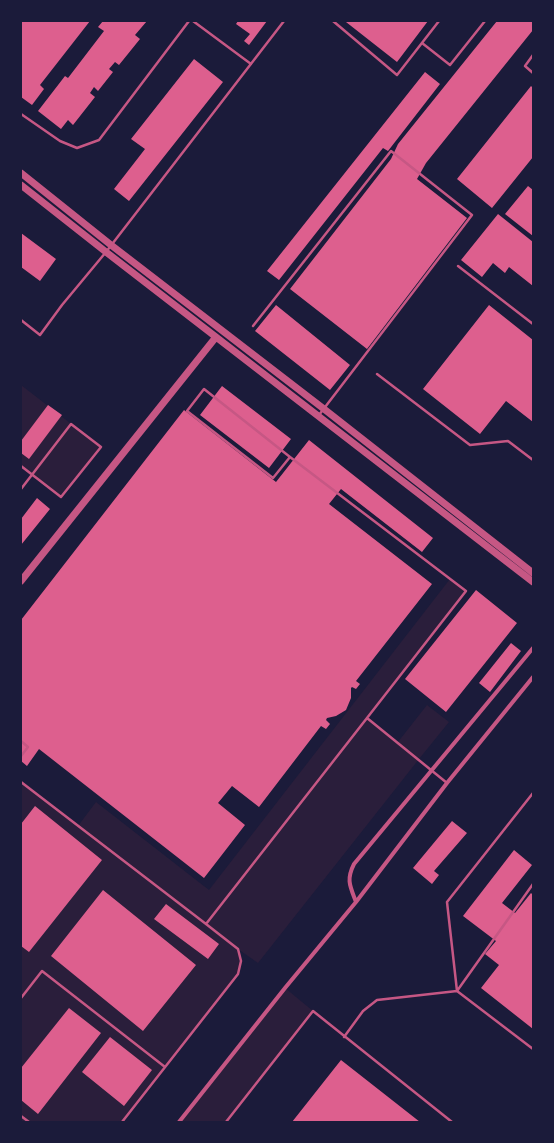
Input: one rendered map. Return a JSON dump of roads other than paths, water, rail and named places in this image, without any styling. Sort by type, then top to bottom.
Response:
[{"type":"street","points":[[21,173],[111,245],[324,409],[533,573]]},
{"type":"street","points":[[21,185],[533,582]]},
{"type":"street","points":[[21,581],[216,337]]},
{"type":"street","points":[[356,902],[349,881],[350,872],[354,864],[533,648]]},
{"type":"street","points":[[179,1122],[285,988],[356,902],[447,783],[533,677]]},
{"type":"lane","points":[[21,114],[60,141],[76,148],[99,140],[189,21]]},
{"type":"lane","points":[[193,21],[251,64]]},
{"type":"lane","points":[[21,320],[40,335],[284,21]]},
{"type":"lane","points":[[333,21],[398,75],[439,21]]},
{"type":"lane","points":[[422,43],[450,65],[485,21]]},
{"type":"lane","points":[[533,55],[525,66],[533,73]]},
{"type":"lane","points":[[253,326],[391,151],[472,215],[319,416]]},
{"type":"lane","points":[[458,266],[533,324]]},
{"type":"lane","points":[[377,374],[470,445],[508,441],[533,460]]},
{"type":"lane","points":[[206,924],[466,591],[290,457],[204,389],[188,411],[273,478],[290,457]]},
{"type":"lane","points":[[21,466],[32,475],[61,497],[101,447],[71,424],[32,475],[21,489]]},
{"type":"lane","points":[[367,718],[432,769],[447,783]]},
{"type":"lane","points":[[21,741],[28,747],[21,756]]},
{"type":"lane","points":[[21,782],[238,949],[241,961],[238,974],[122,1122]]},
{"type":"lane","points":[[457,991],[447,902],[533,793]]},
{"type":"lane","points":[[457,991],[533,884]]},
{"type":"lane","points":[[21,998],[42,971],[165,1067]]},
{"type":"lane","points":[[344,1037],[363,1011],[377,1000],[457,991],[533,1049]]},
{"type":"lane","points":[[226,1122],[313,1011],[452,1122]]},
{"type":"lane","points":[[21,1116],[28,1122]]}]
